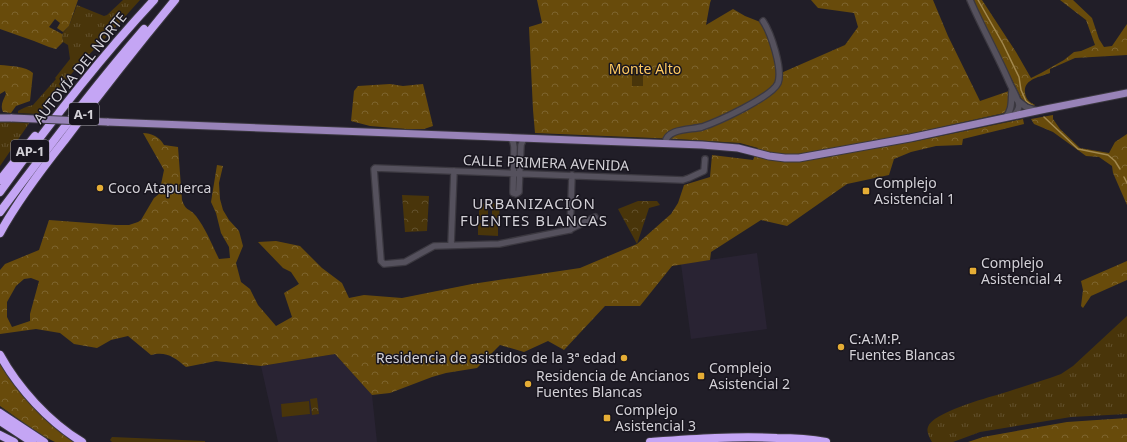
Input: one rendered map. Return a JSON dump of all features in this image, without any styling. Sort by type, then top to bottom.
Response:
[{"type":"highway","name":"AUTOVÍA DEL NORTE","points":[[0,192],[60,110],[154,0]]},
{"type":"highway","name":"AUTOVÍA DEL NORTE","points":[[0,212],[98,84],[169,0]]},
{"type":"highway","name":"A-1","points":[[0,233],[15,208],[55,152],[175,0]]},
{"type":"highway","name":"A-1","points":[[0,180],[53,115],[60,110]]},
{"type":"highway","points":[[0,355],[14,377],[32,399],[52,420],[82,442]]},
{"type":"highway","points":[[0,413],[44,442]]},
{"type":"highway","points":[[0,421],[32,442]]},
{"type":"highway","points":[[0,435],[14,442]]},
{"type":"highway","points":[[650,442],[712,437],[752,436],[798,438],[826,442]]},
{"type":"main road","points":[[0,118],[665,143],[738,148],[769,156],[794,159],[863,147],[1127,93]]},
{"type":"street","points":[[970,0],[998,56],[1017,100],[1019,108],[1015,115],[1011,108]]},
{"type":"street","points":[[665,143],[668,137],[675,132],[713,123],[759,99],[776,86],[780,74],[779,67],[770,34],[763,21]]},
{"type":"street","points":[[1005,118],[1011,108],[1012,88]]},
{"type":"street","points":[[1017,100],[1029,109],[1040,110]]},
{"type":"street","points":[[510,137],[514,147],[514,194],[519,192],[522,145],[524,138]]},
{"type":"street","name":"CALLE PRIMERA AVENIDA","points":[[451,245],[434,246],[405,262],[384,264],[382,262],[374,168],[683,180],[704,171],[705,159]]},
{"type":"street","points":[[454,171],[451,245],[503,244],[570,230],[595,217]]},
{"type":"street","points":[[570,230],[572,175]]},
{"type":"shaded area","points":[[757,253],[767,329],[691,339],[681,264]]},
{"type":"shaded area","points":[[335,354],[372,395],[377,442],[278,442],[261,366]]},
{"type":"green space","points":[[0,0],[78,0],[69,26],[63,32],[57,28],[60,23],[55,19],[49,27],[62,34],[63,42],[56,49],[0,29]]},
{"type":"green space","points":[[123,0],[140,0],[78,66],[38,114],[18,113],[18,111],[33,105],[56,79],[55,78],[70,59],[68,45],[63,42],[62,34],[69,26],[77,5],[104,16]]},
{"type":"green space","name":"Monte Alto","points":[[537,0],[711,0],[706,25],[733,9],[745,16],[765,24],[781,73],[845,45],[858,27],[854,13],[818,8],[811,0],[933,0],[948,36],[980,101],[1009,91],[1008,109],[1004,113],[910,134],[912,142],[1023,119],[1024,124],[963,139],[962,145],[936,146],[911,152],[894,159],[889,175],[847,184],[787,226],[761,220],[711,252],[710,260],[672,266],[640,306],[605,306],[564,350],[548,341],[524,352],[500,345],[477,368],[432,377],[390,393],[372,395],[335,354],[261,366],[216,361],[186,367],[178,360],[166,354],[151,355],[128,336],[111,340],[97,348],[74,344],[60,333],[36,329],[0,334],[0,270],[5,264],[39,250],[49,220],[129,225],[141,220],[154,198],[159,194],[164,170],[143,133],[155,136],[164,145],[178,147],[182,200],[185,206],[200,221],[219,259],[230,258],[229,247],[221,233],[216,213],[211,202],[217,165],[223,166],[219,183],[220,199],[223,210],[229,220],[239,231],[243,246],[236,263],[241,282],[250,289],[258,305],[276,326],[292,317],[284,293],[299,284],[291,272],[283,268],[258,242],[276,241],[300,246],[322,268],[342,283],[349,298],[364,295],[402,298],[472,284],[580,268],[637,244],[671,214],[678,203],[684,185],[710,177],[712,155],[753,160],[758,148],[740,143],[535,133],[529,27],[542,23]],"holes":[[[31,278],[39,281],[30,314],[30,321],[12,327],[7,317],[7,302],[16,286],[24,279]]]},
{"type":"green space","points":[[974,0],[982,0],[1031,78],[1064,60],[1074,52],[1081,51],[1095,45],[1086,20],[1060,0],[1073,0],[1092,18],[1099,39],[1104,47],[1112,46],[1127,24],[1127,55],[1075,58],[1050,69],[1050,73],[1033,79],[1025,88],[1025,95],[1031,103],[1035,105],[1034,106],[1021,98],[982,21]]},
{"type":"green space","points":[[0,65],[22,68],[33,73],[30,101],[16,106],[11,113],[3,112],[2,110],[2,103],[6,94],[5,91],[0,94]]},
{"type":"green space","points":[[632,65],[643,65],[643,86],[632,86]]},
{"type":"green space","points":[[390,84],[403,86],[423,84],[433,126],[424,129],[407,129],[370,126],[351,121],[354,91],[358,86]]},
{"type":"green space","points":[[1053,115],[1053,119],[1060,129],[1080,148],[1109,153],[1115,142],[1127,134],[1127,205],[1113,173],[1112,166],[1099,157],[1086,156],[1053,132],[1034,124],[1031,119]]},
{"type":"green space","points":[[0,122],[30,122],[0,166]]},
{"type":"green space","points":[[402,195],[429,196],[427,231],[405,232]]},
{"type":"green space","points":[[638,201],[657,201],[660,205],[649,208],[637,244],[618,209]]},
{"type":"green space","points":[[479,203],[488,204],[488,220],[479,220]]},
{"type":"green space","points":[[492,203],[500,203],[499,218],[492,218]]},
{"type":"green space","points":[[478,223],[498,224],[498,236],[478,235]]},
{"type":"green space","points":[[1127,261],[1127,280],[1091,296],[1083,308],[1081,306],[1083,290],[1081,281]]},
{"type":"green space","points":[[1127,316],[1127,414],[1071,417],[980,432],[953,442],[932,442],[928,433],[928,427],[939,416],[960,407],[1061,374],[1073,366]]},
{"type":"green space","points":[[0,362],[78,442],[55,442],[41,435],[0,406]]},
{"type":"green space","points":[[317,398],[319,414],[312,415],[310,399]]},
{"type":"green space","points":[[309,401],[310,414],[282,417],[281,404]]},
{"type":"green space","points":[[1127,418],[1127,442],[968,442],[983,437],[1067,422]]},
{"type":"green space","points":[[112,437],[205,442],[112,442],[110,440]]},
{"type":"waterway","points":[[978,0],[1003,44],[1019,77],[1021,90],[1026,101],[1034,107]]},
{"type":"waterway","points":[[1044,117],[1078,149],[1108,155],[1115,161],[1120,169]]},
{"type":"waterway","points":[[1124,177],[1127,183]]},
{"type":"place","name":"Coco Atapuerca","points":[[100,188]]},
{"type":"place","name":"Complejo Asistencial 1","points":[[866,191]]},
{"type":"place","name":"Complejo Asistencial 4","points":[[973,271]]},
{"type":"place","name":"C:A:M:P. Fuentes Blancas","points":[[841,347]]},
{"type":"place","name":"Residencia de asistidos de la 3ª edad","points":[[624,358]]},
{"type":"place","name":"Complejo Asistencial 2","points":[[701,376]]},
{"type":"place","name":"Residencia de Ancianos Fuentes Blancas","points":[[528,384]]},
{"type":"place","name":"Complejo Asistencial 3","points":[[607,418]]},
{"type":"district","name":"URBANIZACIÓN FUENTES BLANCAS","points":[[534,212]]}]
